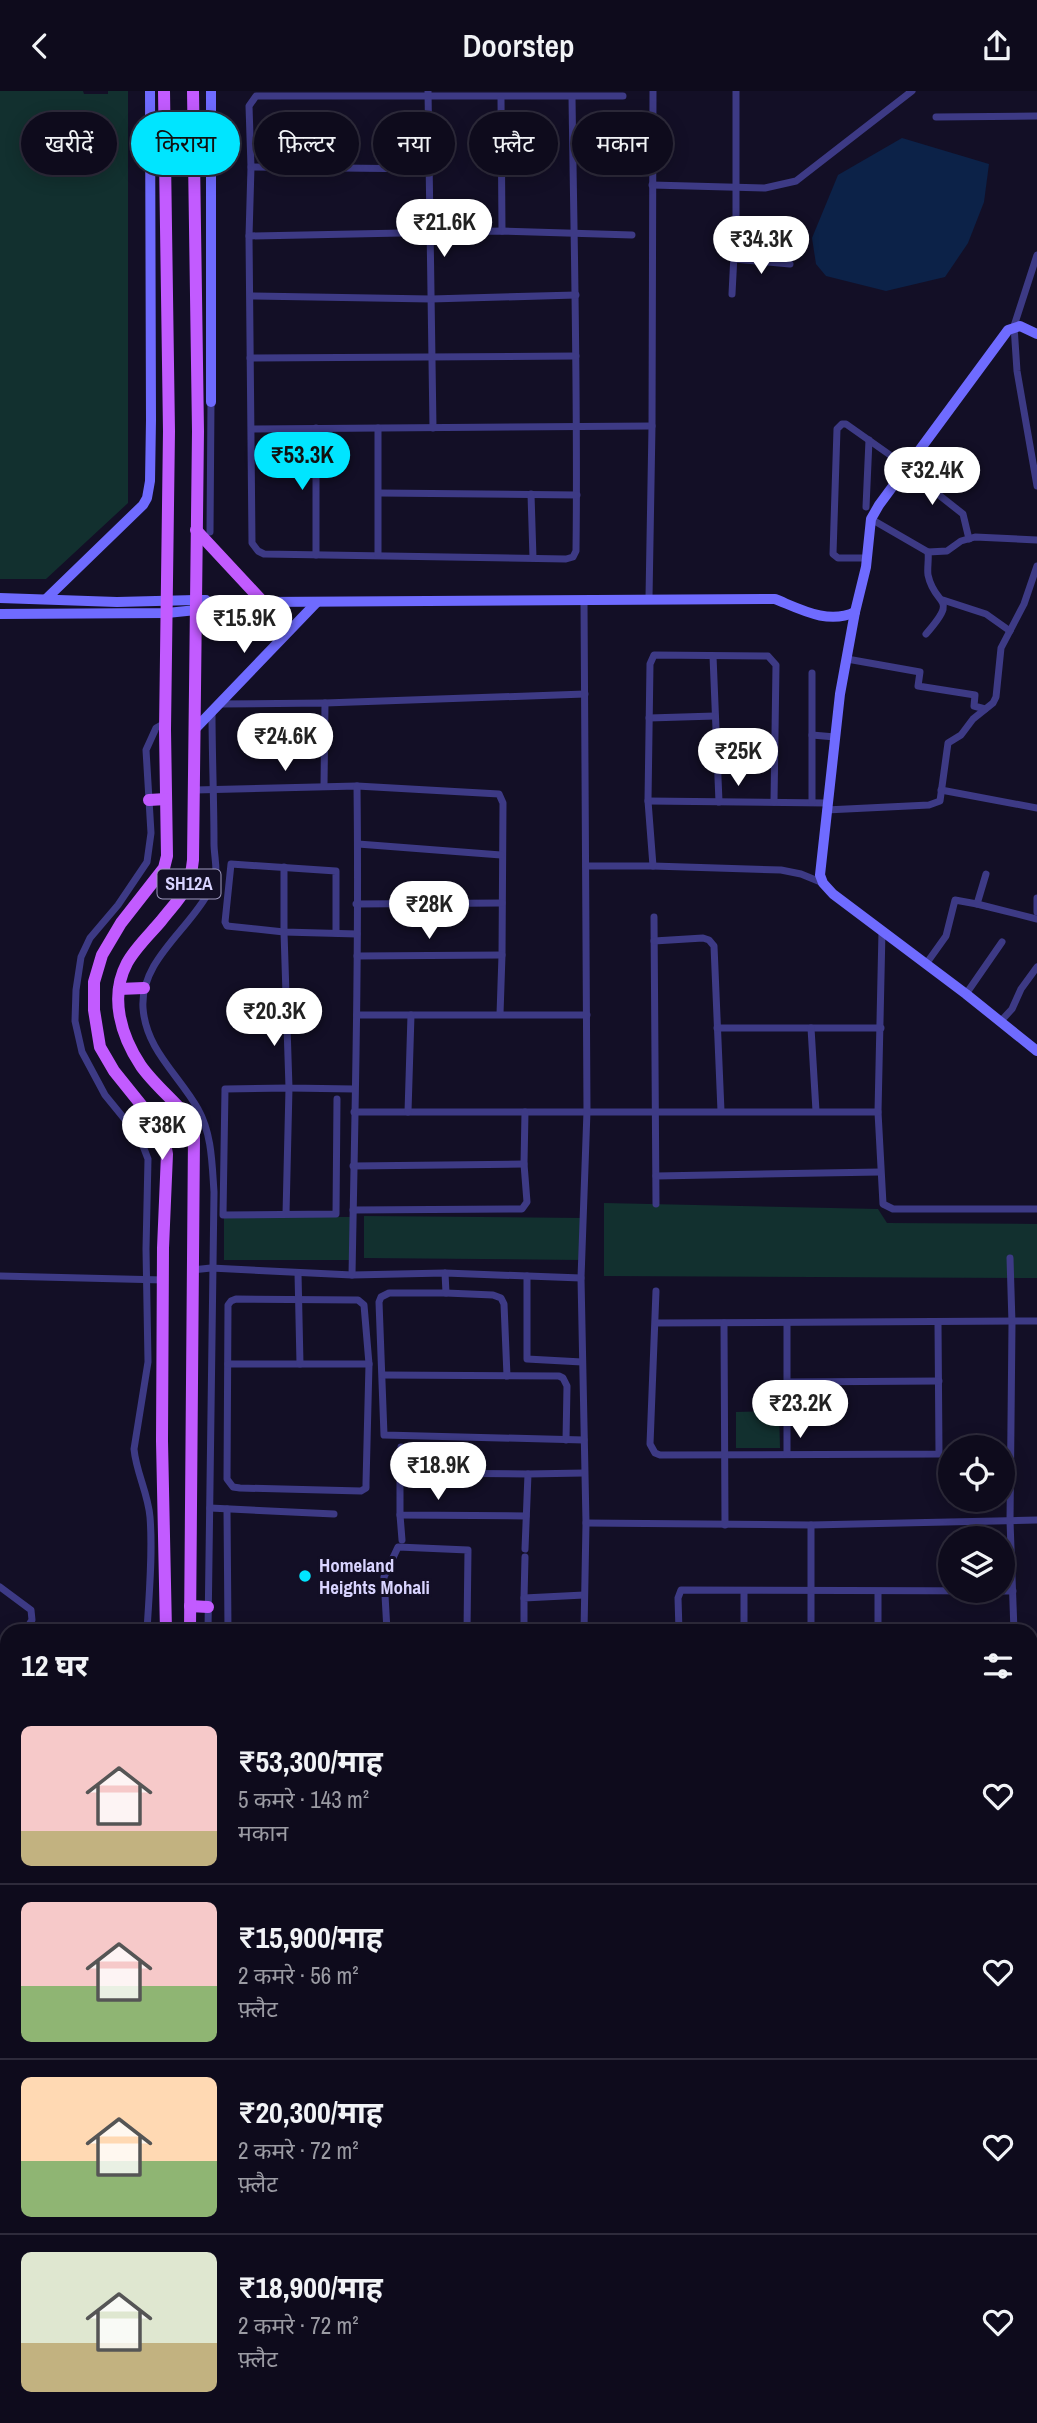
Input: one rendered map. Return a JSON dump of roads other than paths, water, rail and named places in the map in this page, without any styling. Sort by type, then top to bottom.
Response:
[{"type":"main road","name":"SH12A","points":[[163,1132],[114,1071],[100,1047],[94,1010],[94,982],[102,955],[121,923],[164,868],[167,856],[165,723],[168,404],[164,91]]},
{"type":"main road","name":"SH12A","points":[[190,1624],[194,1135],[185,1114],[141,1065],[122,1026],[117,1007],[127,963],[181,897],[191,880],[195,790],[195,605],[203,531],[204,402],[194,91]]},
{"type":"main road","points":[[203,531],[263,601]]},
{"type":"main road","points":[[149,800],[166,799]]},
{"type":"main road","points":[[119,989],[144,988]]},
{"type":"main road","points":[[166,1624],[162,1441],[163,1248],[167,1154],[163,1132],[185,1114]]},
{"type":"main road","points":[[190,1606],[208,1607]]},
{"type":"street","points":[[46,599],[143,505],[147,498],[150,481],[151,403],[150,91]]},
{"type":"street","points":[[204,402],[211,91]]},
{"type":"street","points":[[649,598],[653,91]]},
{"type":"street","points":[[732,294],[736,91]]},
{"type":"street","points":[[652,185],[772,187],[796,181],[912,91]]},
{"type":"street","points":[[428,94],[428,112]]},
{"type":"street","points":[[572,96],[577,495],[576,551],[573,557],[264,554],[252,543],[249,106],[256,96],[428,94],[500,98],[572,96],[623,96]]},
{"type":"street","points":[[500,98],[502,231]]},
{"type":"street","points":[[936,117],[1037,116]]},
{"type":"street","points":[[251,167],[373,168]]},
{"type":"street","points":[[429,175],[433,428]]},
{"type":"street","points":[[249,236],[502,231],[632,235]]},
{"type":"street","points":[[1037,255],[1014,326],[1017,371],[1037,486]]},
{"type":"street","points":[[734,259],[790,264]]},
{"type":"street","points":[[251,296],[431,299],[576,295]]},
{"type":"street","points":[[1037,334],[1020,326],[1008,330],[878,505],[871,519],[867,558],[855,613],[835,737],[820,875],[833,894],[1037,1051]]},
{"type":"street","points":[[250,358],[576,356]]},
{"type":"street","points":[[151,403],[168,404]]},
{"type":"street","points":[[867,558],[838,558],[833,554],[837,429],[846,424],[963,514],[969,539]]},
{"type":"street","points":[[252,429],[652,426]]},
{"type":"street","points":[[378,428],[378,555]]},
{"type":"street","points":[[316,429],[316,555]]},
{"type":"street","points":[[866,507],[869,440]]},
{"type":"street","points":[[379,493],[577,495]]},
{"type":"street","points":[[531,494],[533,558]]},
{"type":"street","points":[[871,519],[928,552],[947,551],[961,541],[985,537],[1037,540]]},
{"type":"street","points":[[926,634],[940,617],[944,606],[928,577],[928,552]]},
{"type":"street","points":[[648,801],[812,803],[827,806],[929,805],[940,801],[948,743],[961,735],[996,697],[1000,648],[1024,604],[1037,566]]},
{"type":"street","points":[[0,598],[167,607]]},
{"type":"street","points":[[0,614],[167,607],[195,605],[206,600],[210,604],[263,601],[649,598],[775,599],[820,616],[836,619],[855,613]]},
{"type":"street","points":[[584,600],[587,1111],[581,1278],[586,1523],[584,1624]]},
{"type":"street","points":[[943,600],[986,614],[1010,631]]},
{"type":"street","points":[[194,730],[317,602]]},
{"type":"street","points":[[653,866],[648,801],[650,664],[654,655],[768,656],[776,665],[774,802]]},
{"type":"street","points":[[713,656],[719,802]]},
{"type":"street","points":[[847,659],[920,671],[918,686],[975,695],[974,706],[985,709]]},
{"type":"street","points":[[812,673],[812,803]]},
{"type":"street","points":[[215,708],[585,694]]},
{"type":"street","points":[[324,786],[325,702]]},
{"type":"street","points":[[208,1624],[214,1192],[212,1158],[207,1129],[198,1109],[156,1051],[147,1028],[144,988],[150,973],[170,942],[199,909],[215,881],[215,708]]},
{"type":"street","points":[[649,718],[715,716]]},
{"type":"street","points":[[147,1624],[150,1518],[146,1490],[134,1449],[147,1372],[148,1159],[140,1138],[105,1095],[91,1071],[82,1052],[75,1021],[76,990],[82,957],[90,938],[147,862],[151,833],[146,750],[156,728],[165,723]]},
{"type":"street","points":[[812,735],[835,737]]},
{"type":"street","points":[[352,1275],[357,1015],[357,786]]},
{"type":"street","points":[[195,790],[357,786],[499,794],[503,803],[500,1014]]},
{"type":"street","points":[[941,790],[1037,808]]},
{"type":"street","points":[[358,844],[501,855]]},
{"type":"street","points":[[336,933],[336,870],[231,865],[225,922],[232,928],[284,932],[357,934]]},
{"type":"street","points":[[586,866],[791,871],[823,883]]},
{"type":"street","points":[[285,867],[284,932],[289,1088],[286,1214]]},
{"type":"street","points":[[977,904],[986,874]]},
{"type":"street","points":[[1037,898],[1037,912]]},
{"type":"street","points":[[926,964],[946,936],[955,900],[1037,919]]},
{"type":"street","points":[[356,904],[502,903]]},
{"type":"street","points":[[654,917],[656,1204]]},
{"type":"street","points":[[882,931],[878,1112],[881,1199],[888,1208],[1037,1209]]},
{"type":"street","points":[[654,941],[703,938],[714,946],[721,1111]]},
{"type":"street","points":[[966,994],[1002,942]]},
{"type":"street","points":[[356,956],[502,955]]},
{"type":"street","points":[[1000,1022],[1012,1009],[1021,989],[1037,968]]},
{"type":"street","points":[[357,1015],[587,1015]]},
{"type":"street","points":[[408,1112],[411,1015]]},
{"type":"street","points":[[717,1028],[881,1028]]},
{"type":"street","points":[[811,1028],[816,1111]]},
{"type":"street","points":[[337,1099],[336,1214],[223,1215],[225,1089],[354,1089]]},
{"type":"street","points":[[354,1112],[878,1112]]},
{"type":"street","points":[[353,1210],[522,1209],[527,1202],[524,1164],[525,1112]]},
{"type":"street","points":[[353,1166],[524,1164]]},
{"type":"street","points":[[656,1176],[880,1172]]},
{"type":"street","points":[[1010,1258],[1010,1526]]},
{"type":"street","points":[[191,1270],[211,1268],[352,1275],[445,1273],[581,1278]]},
{"type":"street","points":[[298,1273],[300,1364]]},
{"type":"street","points":[[445,1273],[446,1293]]},
{"type":"street","points":[[0,1276],[164,1280]]},
{"type":"street","points":[[527,1276],[527,1359],[582,1362]]},
{"type":"street","points":[[656,1291],[652,1449],[660,1455],[939,1454],[938,1323]]},
{"type":"street","points":[[507,1376],[504,1304],[501,1298],[493,1295],[446,1293],[389,1293],[381,1297],[379,1302],[384,1435],[584,1440]]},
{"type":"street","points":[[298,1300],[358,1300],[364,1305],[369,1364],[366,1488],[362,1491],[240,1488],[229,1483],[227,1479],[228,1305],[231,1301],[298,1300]]},
{"type":"street","points":[[656,1323],[1037,1321]]},
{"type":"street","points":[[724,1323],[725,1525]]},
{"type":"street","points":[[787,1323],[788,1454]]},
{"type":"street","points":[[228,1364],[369,1364]]},
{"type":"street","points":[[383,1375],[559,1376],[567,1386],[566,1440]]},
{"type":"street","points":[[787,1382],[939,1381]]},
{"type":"street","points":[[401,1447],[402,1540]]},
{"type":"street","points":[[400,1473],[584,1473]]},
{"type":"street","points":[[524,1624],[528,1474]]},
{"type":"street","points":[[210,1508],[334,1514]]},
{"type":"street","points":[[228,1509],[228,1624]]},
{"type":"street","points":[[400,1515],[526,1516]]},
{"type":"street","points":[[586,1523],[811,1525],[1037,1520]]},
{"type":"street","points":[[209,1524],[228,1524]]},
{"type":"street","points":[[811,1525],[811,1624]]},
{"type":"street","points":[[387,1624],[384,1577],[398,1547],[468,1549],[467,1624]]},
{"type":"street","points":[[0,1599],[3,1589],[32,1610],[29,1624]]},
{"type":"street","points":[[679,1624],[678,1598],[681,1590],[938,1592]]},
{"type":"street","points":[[744,1592],[744,1624]]},
{"type":"street","points":[[878,1592],[878,1624]]},
{"type":"street","points":[[524,1598],[583,1595]]},
{"type":"street","points":[[1013,1603],[1014,1624]]},
{"type":"water","points":[[902,138],[989,164],[984,202],[968,243],[945,277],[886,291],[826,276],[816,264],[812,238],[838,175]]},
{"type":"place","name":"Homeland Heights Mohali","points":[[305,1576]]}]
